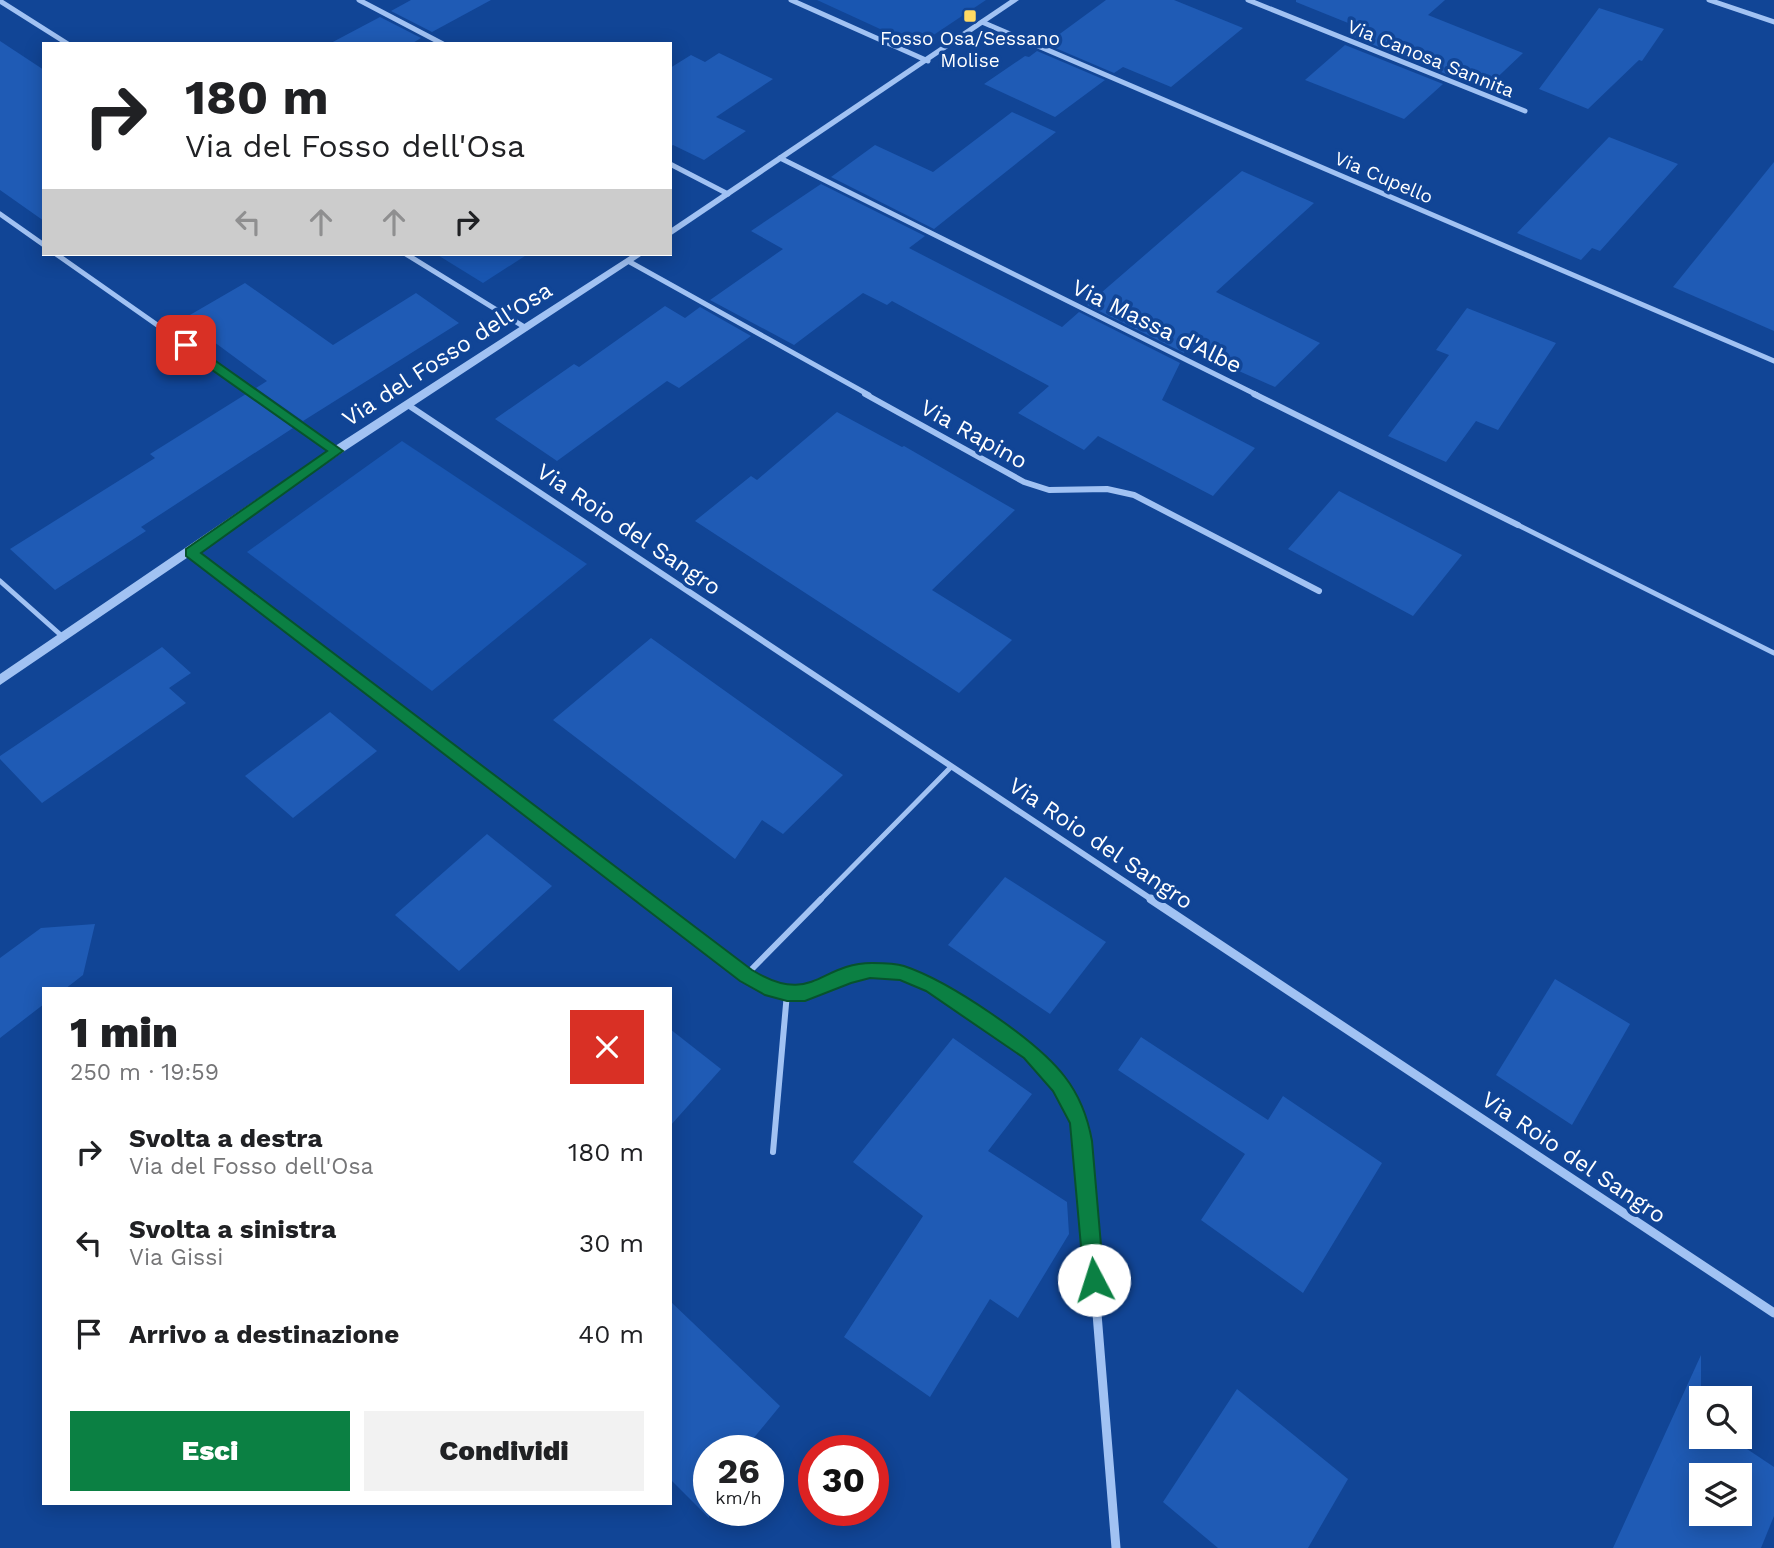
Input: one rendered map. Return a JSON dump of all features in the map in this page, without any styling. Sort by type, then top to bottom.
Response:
[{"type":"street","points":[[359,0],[439,42]]},
{"type":"street","points":[[791,0],[928,61]]},
{"type":"street","points":[[672,232],[1015,0]]},
{"type":"street","name":"Via Canosa Sannita","points":[[1248,0],[1525,111]]},
{"type":"street","points":[[1709,0],[1774,22]]},
{"type":"street","points":[[0,1],[65,42]]},
{"type":"street","name":"Via Cupello","points":[[982,22],[1774,361]]},
{"type":"street","name":"Via Massa d'Albe","points":[[780,158],[1518,525]]},
{"type":"street","points":[[672,165],[728,194]]},
{"type":"street","points":[[0,214],[42,244]]},
{"type":"street","points":[[59,256],[336,451]]},
{"type":"street","points":[[409,256],[526,328]]},
{"type":"street","name":"Via del Fosso dell'Osa","points":[[0,680],[336,451],[636,256]]},
{"type":"street","name":"Via Rapino","points":[[628,261],[1024,482],[1049,490],[1107,489],[1134,495],[1319,591]]},
{"type":"street","name":"Via Roio del Sangro","points":[[408,405],[1774,1313]]},
{"type":"street","points":[[191,552],[765,987],[787,993],[805,993],[850,975],[884,969],[918,978],[999,1029],[1047,1068],[1071,1102],[1083,1141],[1116,1548]]},
{"type":"lane","points":[[1518,525],[1774,653]]},
{"type":"lane","points":[[0,581],[64,638]]},
{"type":"lane","points":[[746,975],[951,767]]},
{"type":"lane","points":[[773,1152],[787,993]]},
{"type":"shaded area","points":[[817,0],[986,0],[917,46]]},
{"type":"shaded area","points":[[439,256],[525,256],[483,283]]},
{"type":"shaded area","points":[[402,441],[587,564],[432,691],[247,552]]},
{"type":"building","points":[[411,0],[491,0],[432,32],[391,11]]},
{"type":"building","points":[[1106,0],[1174,0],[1243,28],[1171,87],[1123,67],[1114,73],[1046,44]]},
{"type":"building","points":[[1296,0],[1445,0],[1428,15],[1523,53],[1485,89],[1476,86],[1459,69],[1451,76],[1354,37],[1363,29]]},
{"type":"building","points":[[1599,8],[1664,29],[1642,61],[1639,60],[1588,109],[1539,89]]},
{"type":"building","points":[[380,17],[421,38],[414,42],[333,42]]},
{"type":"building","points":[[0,41],[42,69],[42,220],[0,190]]},
{"type":"building","points":[[1345,45],[1443,84],[1404,119],[1305,80]]},
{"type":"building","points":[[1037,51],[1105,80],[1055,117],[984,84]]},
{"type":"building","points":[[719,53],[773,79],[716,117],[746,131],[704,160],[672,146],[672,67],[691,55],[705,62]]},
{"type":"building","points":[[1012,112],[1056,132],[934,229],[831,177],[875,145],[933,172]]},
{"type":"building","points":[[1609,137],[1678,164],[1600,251],[1592,248],[1581,260],[1517,233]]},
{"type":"building","points":[[1774,162],[1774,331],[1673,287]]},
{"type":"building","points":[[1242,171],[1314,203],[1216,292],[1320,343],[1275,387],[1187,348],[1184,353],[1087,305]]},
{"type":"building","points":[[821,184],[925,236],[909,248],[1062,327],[1079,312],[1180,363],[1162,400],[1255,448],[1213,496],[1098,436],[1084,450],[1018,413],[1049,386],[892,301],[887,305],[863,293],[794,345],[710,300],[783,249],[751,231]]},
{"type":"building","points":[[245,283],[333,345],[416,293],[459,323],[303,421],[256,388],[267,381],[183,319]]},
{"type":"building","points":[[665,306],[685,318],[700,307],[751,336],[679,388],[667,381],[557,461],[495,419],[574,364],[579,367]]},
{"type":"building","points":[[1467,308],[1556,343],[1498,430],[1476,421],[1446,462],[1388,436],[1449,355],[1436,350]]},
{"type":"building","points":[[246,394],[293,428],[141,527],[146,531],[55,590],[10,549],[155,458],[150,454]]},
{"type":"building","points":[[837,412],[904,446],[1015,510],[932,590],[1012,640],[959,693],[695,521],[751,476],[757,480]]},
{"type":"building","points":[[1339,491],[1462,555],[1413,616],[1288,549]]},
{"type":"building","points":[[651,638],[843,775],[783,834],[762,820],[735,859],[553,720]]},
{"type":"building","points":[[162,647],[191,673],[169,688],[186,703],[42,803],[0,759],[0,756]]},
{"type":"building","points":[[330,712],[377,751],[293,818],[245,776]]},
{"type":"building","points":[[487,834],[552,886],[459,971],[395,915]]},
{"type":"building","points":[[1005,877],[1106,942],[1050,1014],[948,945]]},
{"type":"building","points":[[95,924],[83,975],[68,987],[42,987],[42,1006],[0,1038],[0,958],[41,928]]},
{"type":"building","points":[[1555,979],[1630,1024],[1572,1125],[1496,1075]]},
{"type":"building","points":[[672,1031],[721,1069],[672,1124]]},
{"type":"building","points":[[1141,1037],[1268,1120],[1283,1096],[1382,1163],[1303,1293],[1201,1220],[1245,1154],[1118,1070]]},
{"type":"building","points":[[953,1038],[1032,1094],[988,1151],[1067,1202],[1069,1234],[1018,1318],[990,1299],[930,1397],[844,1337],[923,1216],[853,1162]]},
{"type":"building","points":[[672,1303],[780,1406],[756,1435],[693,1435],[693,1502],[672,1481]]},
{"type":"building","points":[[1701,1355],[1701,1386],[1689,1386],[1689,1449],[1747,1449],[1774,1467],[1774,1516],[1761,1548],[1613,1548]]},
{"type":"building","points":[[1237,1389],[1348,1479],[1308,1548],[1218,1548],[1163,1502]]},
{"type":"place","name":"Fosso Osa/Sessano Molise","points":[[970,16]]},
{"type":"route","points":[[186,345],[336,451],[191,552],[765,987],[787,993],[805,993],[870,970],[884,969],[901,973],[932,985],[1030,1052],[1060,1085],[1079,1121],[1083,1141],[1094,1280]]}]
